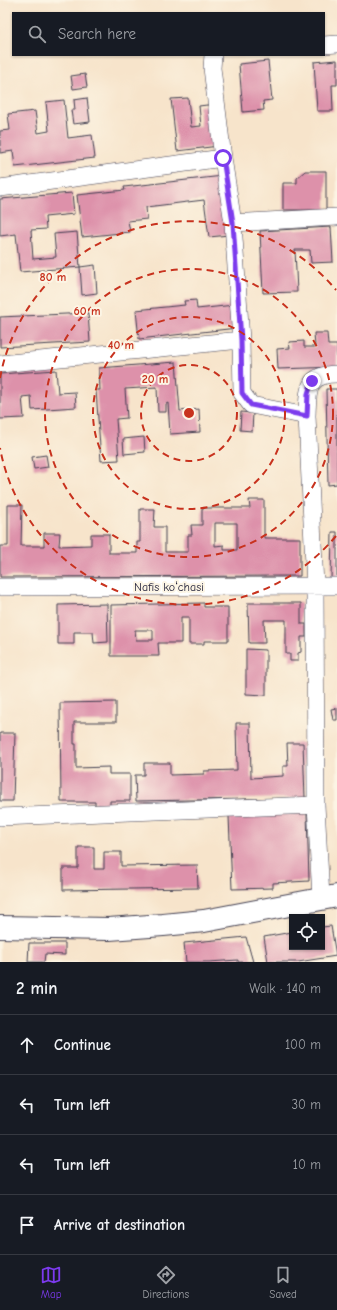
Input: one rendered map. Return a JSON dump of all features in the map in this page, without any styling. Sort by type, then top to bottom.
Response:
[{"type":"main road","points":[[0,927],[109,929],[163,925],[204,921],[329,897]]},
{"type":"street","points":[[325,45],[337,44]]},
{"type":"street","points":[[213,56],[212,68],[233,223],[241,340],[242,393],[251,405],[307,416]]},
{"type":"street","points":[[0,188],[223,158]]},
{"type":"street","points":[[233,223],[337,217]]},
{"type":"street","points":[[0,364],[241,340]]},
{"type":"street","points":[[329,897],[316,805],[315,586],[307,416],[308,394],[312,381],[325,374],[337,374]]},
{"type":"street","name":"Nafis koʻchasi","points":[[0,587],[337,586]]},
{"type":"street","points":[[0,816],[316,805]]},
{"type":"building","points":[[337,60],[337,85],[332,85],[333,111],[317,111],[314,62]]},
{"type":"building","points":[[268,61],[272,100],[263,101],[264,110],[243,112],[239,64]]},
{"type":"building","points":[[85,74],[87,87],[73,89],[71,76]]},
{"type":"building","points":[[87,98],[90,122],[73,124],[71,110],[75,110],[74,100]]},
{"type":"building","points":[[188,98],[191,127],[201,126],[199,106],[215,104],[219,146],[177,151],[171,99]]},
{"type":"building","points":[[64,100],[68,138],[92,135],[95,158],[15,167],[13,151],[0,153],[0,131],[10,130],[8,114],[35,111],[38,133],[49,131],[46,102]]},
{"type":"building","points":[[305,171],[326,171],[326,210],[283,210],[283,183],[297,183],[297,178]]},
{"type":"building","points":[[223,176],[229,235],[209,237],[204,200],[146,207],[147,219],[128,221],[130,232],[82,237],[77,195],[125,190],[124,187]]},
{"type":"building","points":[[72,193],[74,214],[45,217],[46,229],[31,230],[33,259],[56,257],[54,234],[77,232],[80,267],[20,272],[16,234],[0,236],[0,199]]},
{"type":"building","points":[[331,227],[333,262],[311,263],[310,250],[295,250],[297,292],[263,293],[260,231]]},
{"type":"building","points":[[95,265],[97,293],[82,295],[80,267]]},
{"type":"building","points":[[196,300],[197,309],[234,305],[237,328],[139,339],[136,310],[185,305],[184,301]]},
{"type":"building","points":[[88,313],[90,342],[0,347],[0,317]]},
{"type":"building","points":[[314,333],[327,333],[328,345],[337,345],[337,367],[278,369],[277,349],[290,348],[289,342],[304,341],[304,347],[315,347]]},
{"type":"building","points":[[176,362],[180,411],[199,409],[200,432],[170,434],[168,403],[166,404],[166,412],[158,412],[157,387],[125,389],[127,418],[116,419],[119,460],[101,461],[96,390],[100,390],[99,368]]},
{"type":"building","points":[[56,370],[58,393],[75,392],[76,407],[32,410],[31,396],[22,397],[24,418],[0,419],[0,374]]},
{"type":"building","points":[[326,389],[337,389],[337,484],[328,485]]},
{"type":"building","points":[[241,412],[253,413],[252,431],[240,430]]},
{"type":"building","points":[[144,437],[145,452],[124,454],[123,439]]},
{"type":"building","points":[[46,455],[48,467],[34,469],[32,457]]},
{"type":"building","points":[[249,500],[264,500],[264,538],[300,538],[300,576],[0,577],[0,546],[8,546],[8,505],[22,505],[21,546],[44,546],[44,533],[60,533],[59,546],[91,545],[91,534],[109,534],[109,553],[137,553],[137,542],[140,542],[140,509],[155,509],[154,527],[165,527],[165,552],[188,552],[188,535],[192,535],[191,525],[202,525],[202,508],[250,508]],"holes":[[[215,523],[237,523],[237,550],[224,550],[224,545],[215,546]]]},
{"type":"building","points":[[332,532],[337,532],[337,579],[331,579]]},
{"type":"building","points":[[204,603],[204,607],[228,607],[228,641],[204,641],[204,644],[189,644],[189,617],[181,617],[181,643],[158,643],[159,656],[111,656],[111,605]],"holes":[[[135,630],[153,630],[153,640],[136,640]]]},
{"type":"building","points":[[248,603],[301,603],[301,624],[306,624],[306,637],[301,637],[301,652],[298,653],[298,661],[290,661],[290,654],[286,654],[286,620],[264,620],[265,643],[249,643]]},
{"type":"building","points":[[107,604],[108,642],[94,643],[93,632],[74,632],[74,644],[58,644],[58,605]]},
{"type":"building","points":[[246,649],[266,650],[266,695],[246,694]]},
{"type":"building","points":[[116,702],[116,722],[74,722],[76,768],[109,767],[109,774],[130,774],[130,801],[110,801],[110,809],[95,809],[95,802],[61,802],[60,703]]},
{"type":"building","points":[[337,708],[337,720],[333,720],[331,709]]},
{"type":"building","points":[[236,723],[250,723],[251,778],[283,776],[283,766],[288,766],[287,743],[303,743],[305,798],[136,801],[135,775],[144,775],[144,763],[170,763],[170,775],[204,774],[204,771],[237,770]]},
{"type":"building","points":[[0,733],[15,733],[13,801],[0,801]]},
{"type":"building","points":[[307,813],[309,881],[273,883],[273,888],[232,889],[229,816]]},
{"type":"building","points":[[78,847],[94,847],[94,869],[104,869],[104,852],[121,852],[121,866],[197,865],[198,888],[63,890],[63,868],[78,868]]},
{"type":"building","points":[[331,926],[336,956],[298,962],[268,962],[264,937],[289,933],[289,950],[325,950],[325,927]]},
{"type":"building","points":[[246,937],[253,962],[238,962],[238,960],[186,962],[184,943]]},
{"type":"building","points":[[29,943],[65,943],[65,955],[45,954],[44,962],[28,962]]},
{"type":"route","points":[[223,158],[233,223],[241,340],[242,393],[251,405],[307,416],[308,394],[312,381]]}]
